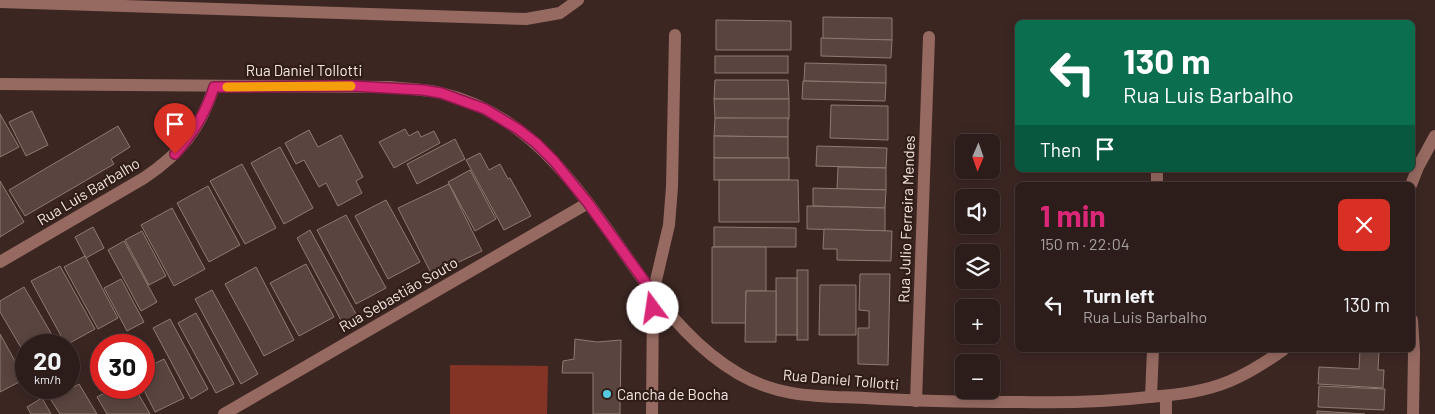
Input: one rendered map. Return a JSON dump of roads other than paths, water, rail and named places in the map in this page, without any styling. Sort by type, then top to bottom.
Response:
[{"type":"street","points":[[0,2],[526,19],[560,14],[578,0]]},
{"type":"street","points":[[652,414],[653,293],[669,225],[672,187],[675,35]]},
{"type":"street","name":"Rua Julio Ferreira Mendes","points":[[916,401],[929,37]]},
{"type":"street","name":"Rua Daniel Tollotti","points":[[0,84],[389,87],[441,93],[485,109],[518,129],[554,161],[588,203],[653,293],[681,327],[703,348],[739,374],[766,386],[794,394],[916,401],[1113,401],[1189,393],[1210,388],[1248,373],[1280,352]]},
{"type":"street","name":"Rua Luis Barbalho","points":[[0,262],[144,178],[164,164],[188,140],[209,103],[214,87]]},
{"type":"street","points":[[1412,182],[1435,136]]},
{"type":"street","name":"Rua Sebastião Souto","points":[[224,414],[588,203]]},
{"type":"street","points":[[1152,397],[1153,352]]},
{"type":"street","points":[[1412,352],[1413,414]]},
{"type":"street","points":[[1166,396],[1166,414]]},
{"type":"place","name":"Cancha de Bocha","points":[[607,394]]}]
